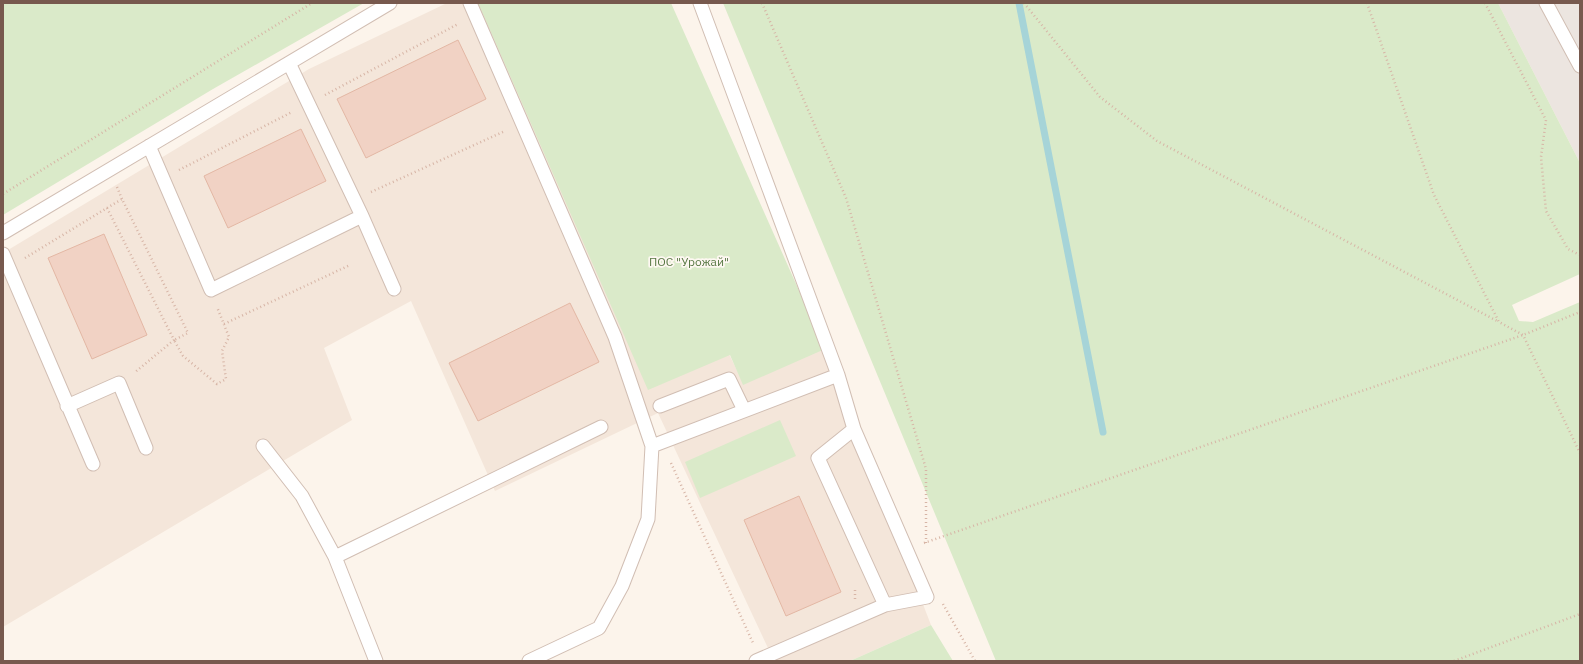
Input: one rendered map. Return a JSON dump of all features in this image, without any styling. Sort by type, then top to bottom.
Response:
[{"type":"lane","points":[[3,233],[390,3]]},
{"type":"lane","points":[[470,3],[615,337],[657,444],[648,519],[622,586],[599,628],[529,661]]},
{"type":"lane","points":[[700,3],[838,375],[854,430],[928,597],[885,605],[758,660]]},
{"type":"lane","points":[[1546,3],[1580,66]]},
{"type":"lane","points":[[289,63],[362,216],[394,289]]},
{"type":"lane","points":[[149,146],[211,290],[362,216]]},
{"type":"lane","points":[[3,254],[93,464]]},
{"type":"lane","points":[[657,444],[838,375]]},
{"type":"lane","points":[[660,406],[729,379],[744,410]]},
{"type":"lane","points":[[67,406],[119,383],[146,448]]},
{"type":"lane","points":[[336,558],[601,427]]},
{"type":"lane","points":[[854,430],[818,458],[885,605]]},
{"type":"lane","points":[[263,446],[302,496],[336,558],[376,661]]},
{"type":"path","points":[[3,194],[312,3]]},
{"type":"path","points":[[762,3],[846,198],[926,470],[926,543],[928,550]]},
{"type":"path","points":[[1024,3],[1100,97],[1157,141],[1523,335],[1580,453]]},
{"type":"path","points":[[1367,3],[1434,195],[1498,322]]},
{"type":"path","points":[[1485,3],[1546,120],[1541,157],[1546,211],[1568,249],[1580,255]]},
{"type":"path","points":[[23,259],[122,199],[188,333],[174,340],[139,369],[119,383]]},
{"type":"path","points":[[107,208],[183,356],[217,384],[226,379],[222,351],[229,337],[211,290]]},
{"type":"path","points":[[224,324],[350,265]]},
{"type":"path","points":[[926,543],[1523,335],[1580,312]]},
{"type":"path","points":[[657,444],[758,660]]},
{"type":"path","points":[[851,604],[855,599],[855,586]]},
{"type":"path","points":[[942,602],[975,661]]},
{"type":"path","points":[[1454,661],[1580,614]]},
{"type":"shaded area","points":[[447,3],[478,3],[729,354],[743,383],[824,348],[931,625],[850,661],[774,661],[658,413],[495,491],[411,301],[324,348],[352,420],[3,627],[3,253],[309,69]]},
{"type":"shaded area","points":[[1498,3],[1580,3],[1580,163]]},
{"type":"green space","points":[[3,3],[364,3],[213,89],[3,215]]},
{"type":"green space","name":"ПОС \"Урожай\"","points":[[478,3],[671,3],[825,349],[743,385],[730,355],[648,390]]},
{"type":"green space","points":[[723,3],[1498,3],[1580,163],[1580,274],[1512,305],[1519,321],[1533,322],[1580,302],[1580,661],[996,661]]},
{"type":"green space","points":[[780,420],[796,456],[700,498],[685,462]]},
{"type":"green space","points":[[931,625],[953,661],[850,661]]},
{"type":"building","points":[[458,40],[486,99],[366,158],[337,99]]},
{"type":"building","points":[[301,129],[326,181],[228,228],[204,176]]},
{"type":"building","points":[[104,234],[147,335],[92,359],[48,258]]},
{"type":"building","points":[[570,303],[599,362],[478,421],[449,363]]},
{"type":"building","points":[[799,496],[841,592],[786,616],[744,520]]},
{"type":"waterway","points":[[1019,3],[1103,432]]}]
